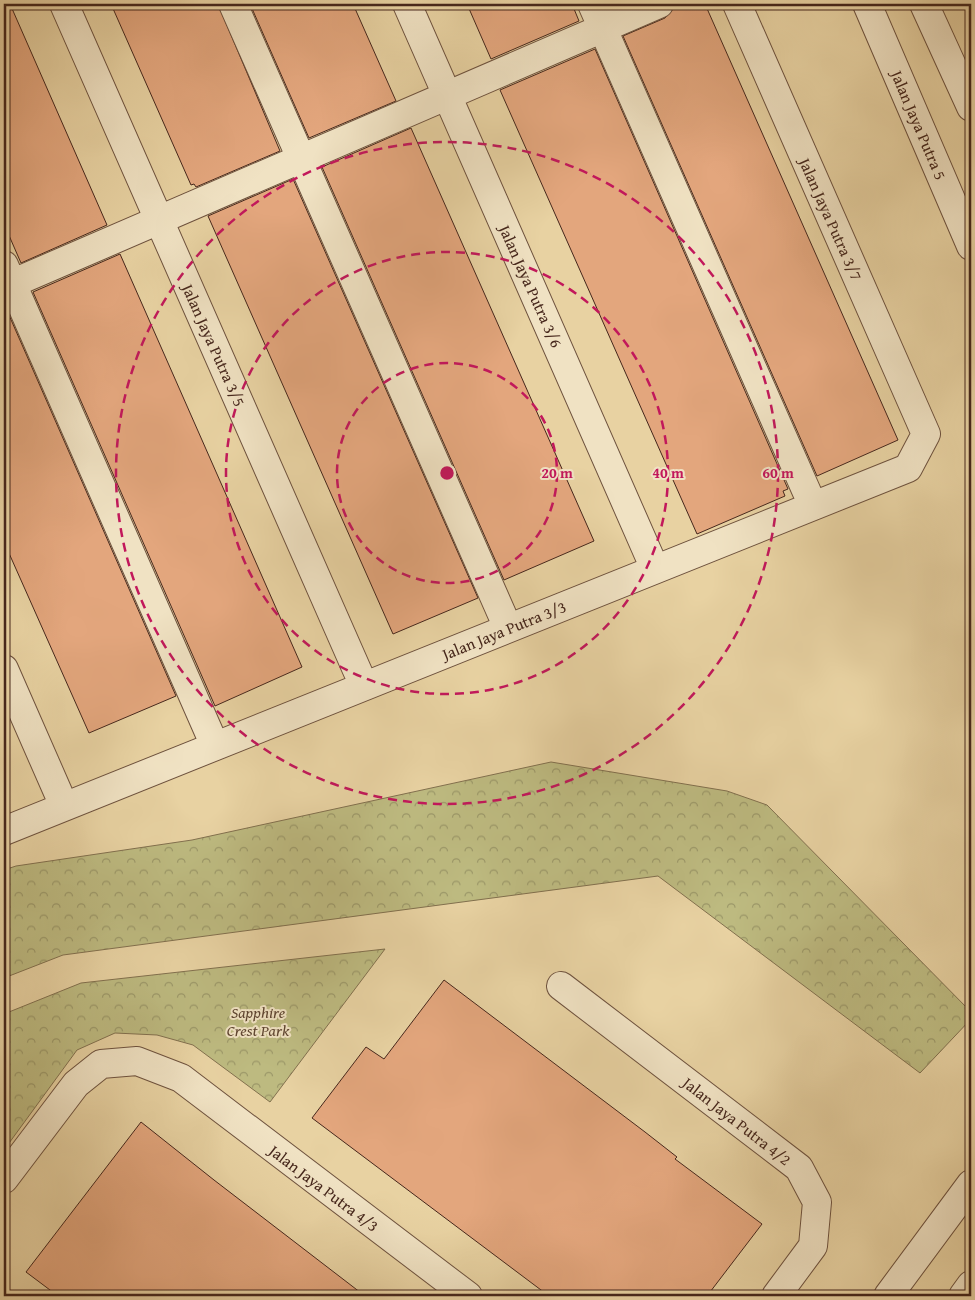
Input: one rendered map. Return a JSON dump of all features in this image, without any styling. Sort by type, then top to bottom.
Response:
[{"type":"street","name":"Jalan Jaya Putra 3/5","points":[[64,4],[364,686]]},
{"type":"street","points":[[234,4],[508,628]]},
{"type":"street","name":"Jalan Jaya Putra 3/6","points":[[407,4],[655,569]]},
{"type":"street","points":[[215,746],[6,279],[159,220],[447,95],[598,16],[659,4]]},
{"type":"street","name":"Jalan Jaya Putra 3/7","points":[[736,4],[926,434]]},
{"type":"street","name":"Jalan Jaya Putra 5","points":[[867,4],[971,246]]},
{"type":"street","points":[[924,4],[971,107]]},
{"type":"street","points":[[598,16],[813,506]]},
{"type":"street","name":"Jalan Jaya Putra 3/3","points":[[4,831],[908,468],[926,434]]},
{"type":"street","points":[[4,669],[64,806]]},
{"type":"street","name":"Jalan Jaya Putra 4/2","points":[[561,986],[798,1168],[817,1202],[813,1246],[776,1296]]},
{"type":"street","name":"Jalan Jaya Putra 4/3","points":[[4,1179],[76,1084],[101,1064],[137,1061],[181,1078],[468,1296]]},
{"type":"street","points":[[888,1296],[971,1184]]},
{"type":"street","points":[[963,1296],[971,1285]]},
{"type":"green space","points":[[551,762],[727,791],[767,805],[971,1012],[971,1019],[920,1073],[658,876],[63,955],[4,978],[4,870],[16,866],[192,840]]},
{"type":"green space","name":"Sapphire Crest Park","points":[[385,949],[270,1102],[193,1045],[157,1035],[115,1033],[77,1050],[4,1150],[4,1014],[81,983]]},
{"type":"building","points":[[4,4],[10,4],[107,225],[21,263],[4,224]]},
{"type":"building","points":[[111,4],[218,4],[280,151],[196,187],[194,184],[191,185]]},
{"type":"building","points":[[250,4],[353,4],[396,101],[309,138]]},
{"type":"building","points":[[467,4],[572,4],[579,21],[491,59]]},
{"type":"building","points":[[685,4],[705,4],[898,440],[817,476],[623,36],[665,18],[673,9]]},
{"type":"building","points":[[595,49],[788,489],[783,491],[785,496],[697,534],[500,90]]},
{"type":"building","points":[[411,128],[594,541],[504,580],[322,167]]},
{"type":"building","points":[[293,179],[478,598],[393,634],[208,216]]},
{"type":"building","points":[[120,254],[302,667],[215,706],[33,292]]},
{"type":"building","points":[[5,306],[176,696],[89,733],[4,542]]},
{"type":"building","points":[[444,980],[645,1132],[677,1157],[675,1159],[762,1224],[707,1296],[549,1296],[312,1118],[366,1047],[384,1059]]},
{"type":"building","points":[[141,1122],[365,1296],[58,1296],[26,1272]]}]
